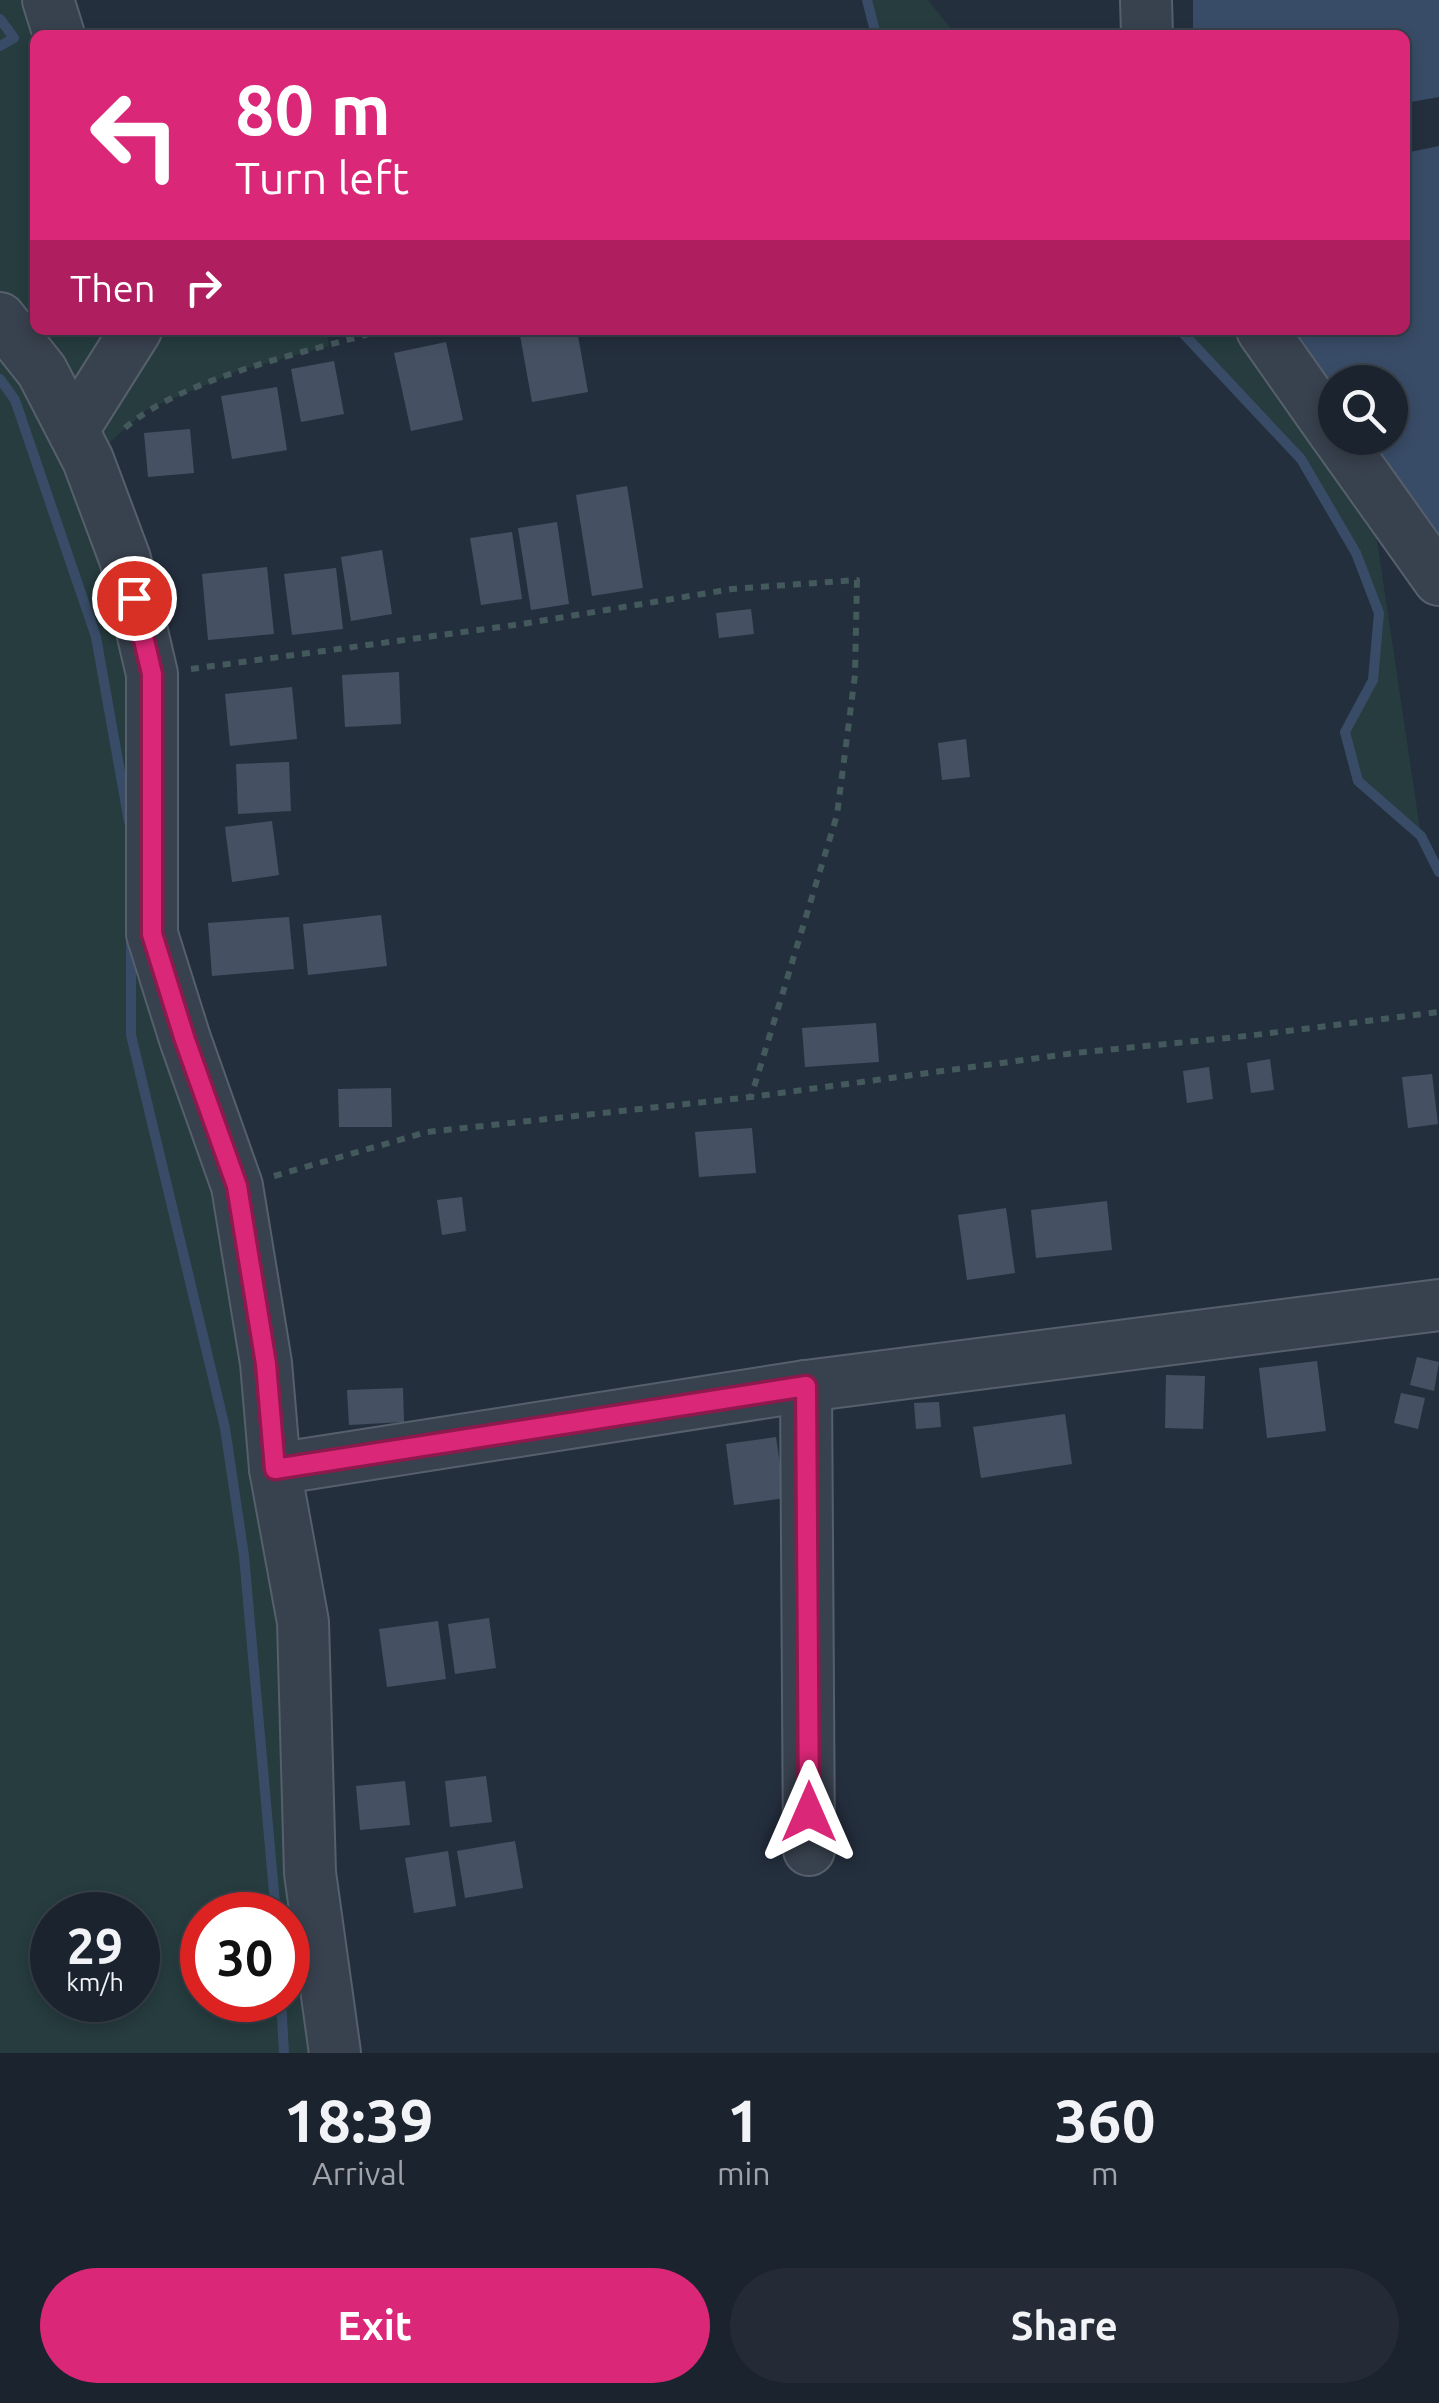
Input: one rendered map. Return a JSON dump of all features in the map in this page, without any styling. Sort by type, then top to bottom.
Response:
[{"type":"street","points":[[48,0],[57,30]]},
{"type":"street","points":[[1146,0],[1147,30]]},
{"type":"street","points":[[0,318],[42,371],[81,445],[124,559],[152,674],[152,934],[237,1186],[266,1364],[275,1469],[303,1622],[310,1874],[335,2053]]},
{"type":"street","points":[[81,445],[134,335]]},
{"type":"street","points":[[1265,335],[1318,410]]},
{"type":"street","points":[[1350,455],[1439,580]]},
{"type":"street","points":[[275,1469],[806,1386],[1439,1306]]},
{"type":"street","points":[[806,1386],[809,1850]]},
{"type":"path","points":[[81,445],[146,410],[238,371],[365,335]]},
{"type":"path","points":[[152,674],[522,624],[732,589],[858,580],[855,675],[837,814],[751,1096]]},
{"type":"path","points":[[237,1186],[427,1132],[1439,1012]]},
{"type":"green space","points":[[0,0],[48,0],[37,30],[30,30],[30,335],[327,335],[329,346],[238,371],[146,410],[89,461],[125,559],[152,934],[212,1112],[335,2053],[0,2053]]},
{"type":"green space","points":[[867,0],[928,0],[952,30],[875,30]]},
{"type":"green space","points":[[1184,335],[1266,335],[1318,409],[1318,455],[1350,455],[1368,480],[1421,836],[1358,781],[1345,732],[1373,680],[1379,613],[1356,553],[1306,469]]},
{"type":"water","points":[[1193,0],[1439,0],[1439,97],[1410,102],[1410,30],[1193,30]]},
{"type":"water","points":[[1439,146],[1439,539],[1379,455],[1408,455],[1408,365],[1318,365],[1318,369],[1294,335],[1410,335],[1410,152]]},
{"type":"building","points":[[520,335],[578,335],[588,392],[532,402]]},
{"type":"building","points":[[446,342],[463,420],[411,431],[394,353]]},
{"type":"building","points":[[334,361],[344,414],[301,422],[291,369]]},
{"type":"building","points":[[277,387],[287,450],[232,459],[221,396]]},
{"type":"building","points":[[190,429],[194,473],[148,477],[144,433]]},
{"type":"building","points":[[627,486],[643,588],[592,596],[576,495]]},
{"type":"building","points":[[557,522],[569,604],[531,610],[518,528]]},
{"type":"building","points":[[512,532],[522,599],[481,605],[470,538]]},
{"type":"building","points":[[382,550],[392,614],[351,621],[341,557]]},
{"type":"building","points":[[267,567],[274,634],[208,640],[202,574]]},
{"type":"building","points":[[336,568],[343,629],[292,635],[284,574]]},
{"type":"building","points":[[751,609],[754,634],[719,638],[716,613]]},
{"type":"building","points":[[399,672],[401,724],[345,727],[342,675]]},
{"type":"building","points":[[292,687],[297,739],[230,746],[225,694]]},
{"type":"building","points":[[966,739],[970,777],[942,780],[938,743]]},
{"type":"building","points":[[289,762],[291,811],[238,814],[236,764]]},
{"type":"building","points":[[272,821],[279,875],[232,882],[225,827]]},
{"type":"building","points":[[381,915],[387,966],[308,975],[303,924]]},
{"type":"building","points":[[289,917],[294,969],[212,976],[208,923]]},
{"type":"building","points":[[876,1023],[879,1062],[805,1067],[802,1028]]},
{"type":"building","points":[[1270,1059],[1274,1090],[1251,1093],[1247,1063]]},
{"type":"building","points":[[1209,1067],[1213,1099],[1187,1103],[1183,1071]]},
{"type":"building","points":[[1432,1074],[1438,1124],[1408,1128],[1402,1077]]},
{"type":"building","points":[[391,1088],[392,1127],[339,1127],[338,1089]]},
{"type":"building","points":[[752,1128],[756,1173],[699,1177],[695,1132]]},
{"type":"building","points":[[462,1197],[466,1231],[442,1235],[437,1200]]},
{"type":"building","points":[[1107,1201],[1112,1250],[1036,1258],[1031,1210]]},
{"type":"building","points":[[1006,1208],[1015,1273],[967,1280],[958,1215]]},
{"type":"building","points":[[1417,1357],[1439,1362],[1434,1391],[1410,1385]]},
{"type":"building","points":[[1317,1361],[1326,1431],[1267,1438],[1259,1368]]},
{"type":"building","points":[[1166,1375],[1205,1376],[1203,1429],[1165,1428]]},
{"type":"building","points":[[403,1388],[404,1422],[349,1425],[347,1390]]},
{"type":"building","points":[[1401,1393],[1425,1398],[1418,1429],[1394,1423]]},
{"type":"building","points":[[939,1402],[941,1427],[916,1429],[914,1403]]},
{"type":"building","points":[[1065,1414],[1072,1464],[981,1478],[973,1427]]},
{"type":"building","points":[[776,1437],[785,1498],[734,1505],[726,1444]]},
{"type":"building","points":[[489,1618],[496,1668],[455,1674],[448,1624]]},
{"type":"building","points":[[438,1621],[446,1679],[387,1687],[379,1629]]},
{"type":"building","points":[[486,1776],[492,1822],[450,1827],[445,1781]]},
{"type":"building","points":[[405,1781],[410,1825],[360,1830],[356,1786]]},
{"type":"building","points":[[515,1841],[523,1888],[465,1898],[457,1851]]},
{"type":"building","points":[[448,1851],[456,1906],[414,1913],[405,1858]]},
{"type":"waterway","points":[[867,0],[875,30]]},
{"type":"waterway","points":[[0,19],[14,38],[0,46]]},
{"type":"waterway","points":[[1185,335],[1301,459],[1356,553],[1379,613],[1373,680],[1345,732],[1358,781],[1421,836],[1439,872]]},
{"type":"waterway","points":[[0,379],[15,400],[96,637],[129,822]]},
{"type":"waterway","points":[[131,939],[131,1035],[225,1428],[244,1556],[274,1892]]},
{"type":"waterway","points":[[282,2022],[284,2053]]},
{"type":"route","points":[[134,598],[152,674],[152,934],[237,1186],[266,1364],[275,1469],[806,1386],[809,1812]]}]
